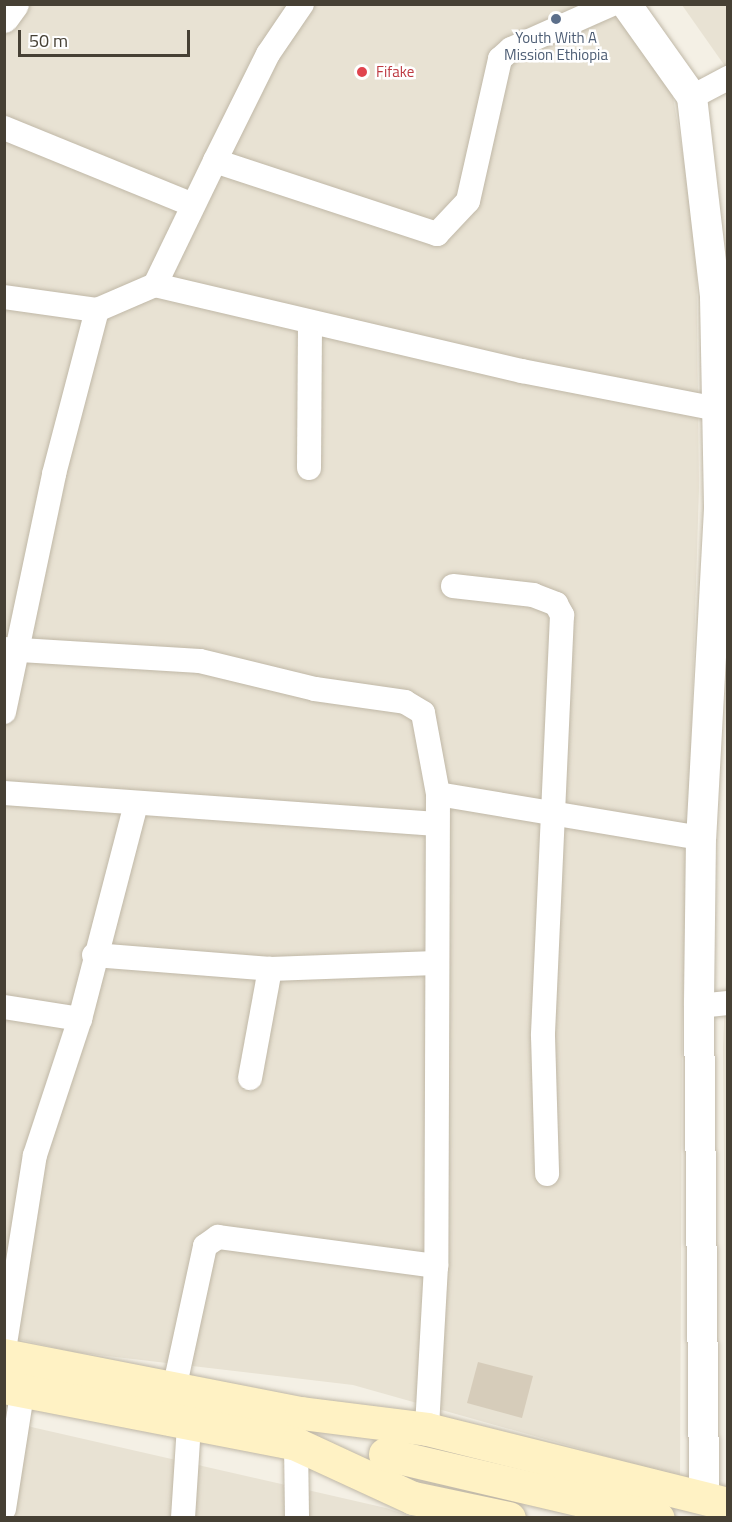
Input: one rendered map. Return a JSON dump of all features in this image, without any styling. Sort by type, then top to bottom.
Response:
[{"type":"main road","points":[[13,1355],[175,1385],[299,1428],[385,1454],[658,1518]]},
{"type":"main road","points":[[13,1389],[189,1424],[427,1429],[716,1500]]},
{"type":"main road","points":[[299,1428],[413,1508],[509,1518]]},
{"type":"street","points":[[4,18],[14,4]]},
{"type":"street","points":[[155,285],[190,204],[216,161],[268,54],[302,4]]},
{"type":"street","points":[[216,161],[437,234],[468,201],[500,59],[511,49],[612,4]]},
{"type":"street","points":[[626,4],[692,97],[721,296],[718,409],[723,512],[701,838],[713,1004],[716,1500]]},
{"type":"street","points":[[692,97],[728,78]]},
{"type":"street","points":[[4,128],[190,204]]},
{"type":"street","points":[[4,297],[97,310],[155,285],[310,322],[718,409]]},
{"type":"street","points":[[4,712],[11,650],[97,310]]},
{"type":"street","points":[[309,468],[310,322]]},
{"type":"street","points":[[453,586],[533,595],[556,604],[562,615],[550,813],[543,1036],[547,1174]]},
{"type":"street","points":[[11,650],[200,661],[315,689],[405,702],[423,713],[430,732],[438,794],[436,1266],[427,1429]]},
{"type":"street","points":[[4,793],[437,824]]},
{"type":"street","points":[[438,794],[701,838]]},
{"type":"street","points":[[4,1509],[13,1389],[13,1355],[36,1155],[80,1019],[94,955],[136,804]]},
{"type":"street","points":[[94,955],[270,969],[436,963]]},
{"type":"street","points":[[250,1078],[270,969]]},
{"type":"street","points":[[4,1007],[80,1019]]},
{"type":"street","points":[[175,1385],[205,1246],[218,1237],[436,1266]]},
{"type":"street","points":[[183,1518],[189,1424]]},
{"type":"street","points":[[297,1518],[299,1428]]},
{"type":"shaded area","points":[[5,5],[611,5],[671,86],[696,230],[699,488],[682,1034],[680,1477],[353,1385],[73,1352],[5,1336]]},
{"type":"shaded area","points":[[682,5],[727,5],[727,69]]},
{"type":"shaded area","points":[[727,949],[727,1492],[723,1047]]},
{"type":"shaded area","points":[[5,1421],[386,1508],[412,1517],[5,1518]]},
{"type":"building","points":[[478,1362],[533,1376],[522,1418],[467,1403]]},
{"type":"place","name":"Youth With A Mission Ethiopia","points":[[556,19]]},
{"type":"place","name":"Fifake","points":[[362,72]]}]
